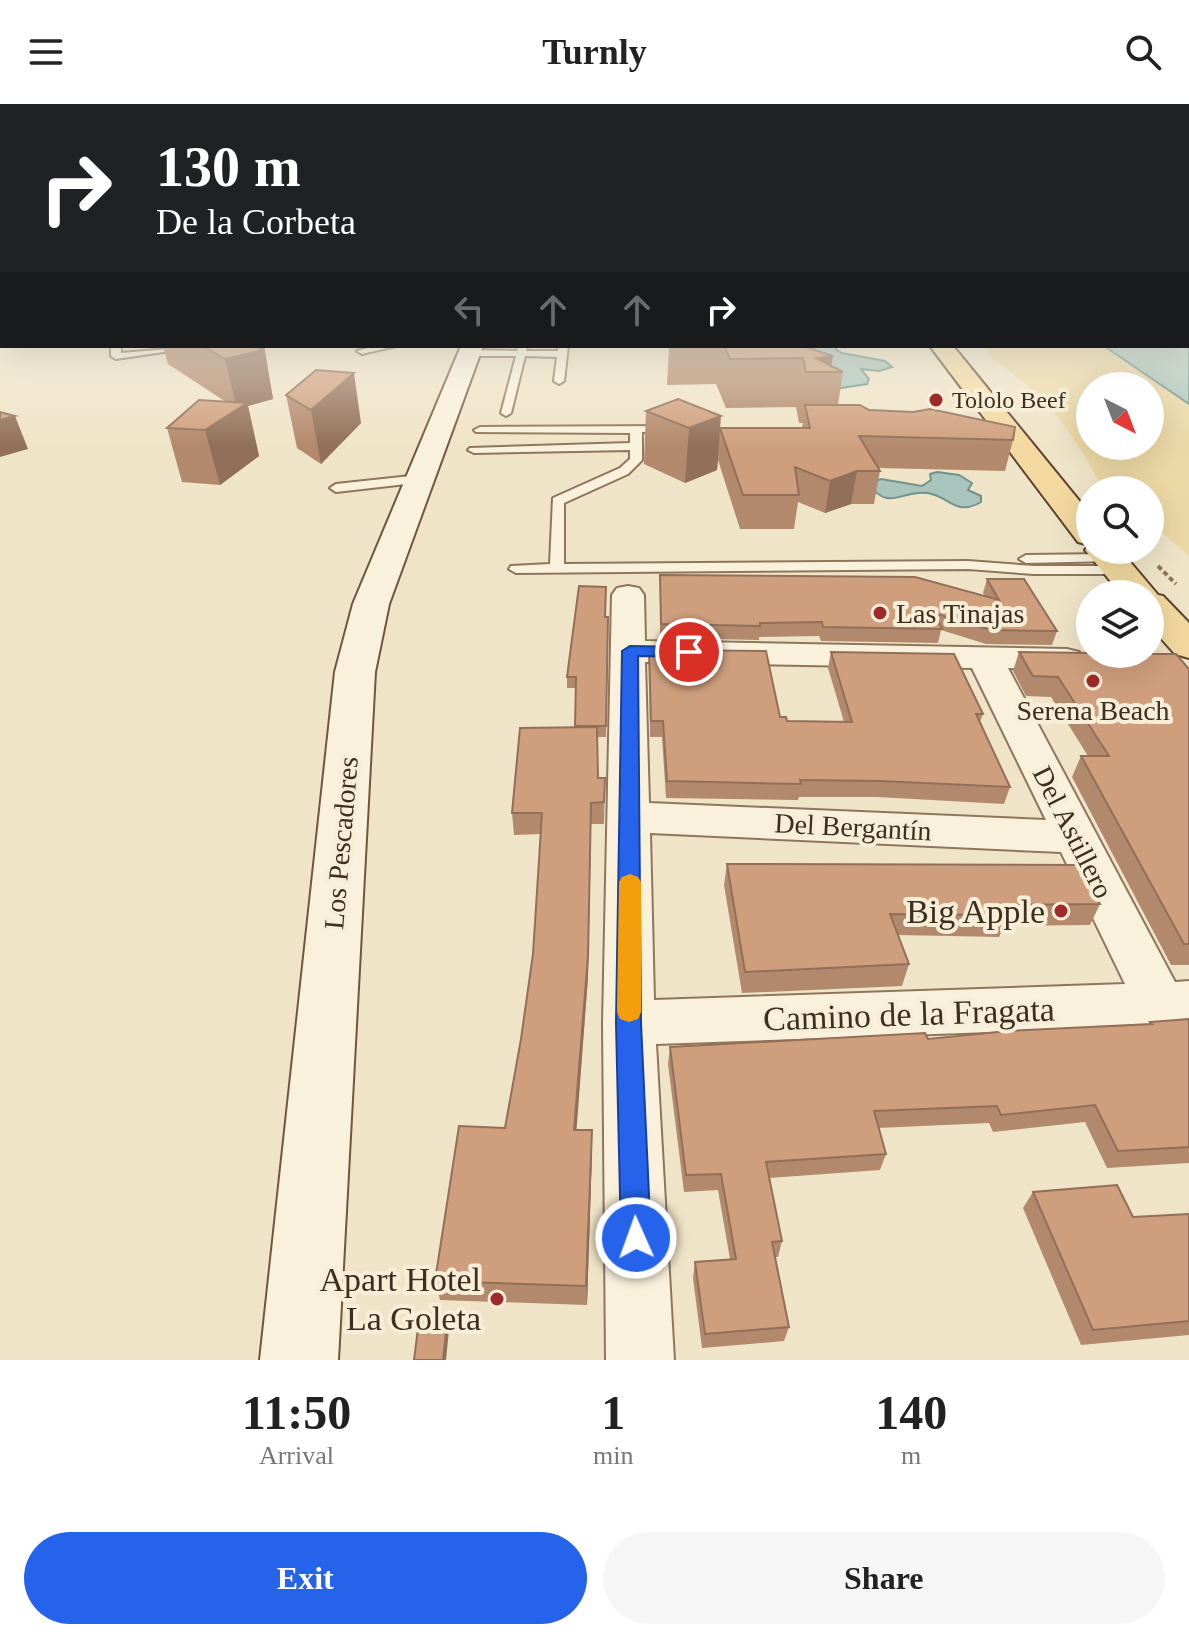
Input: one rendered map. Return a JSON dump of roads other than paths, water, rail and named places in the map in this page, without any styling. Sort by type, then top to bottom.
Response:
[{"type":"main road","points":[[942,348],[996,428],[1076,520]]},
{"type":"main road","points":[[1164,596],[1179,656]]},
{"type":"street","name":"Los Pescadores","points":[[299,1360],[355,672],[371,604],[471,349]]},
{"type":"street","points":[[628,595],[631,817],[629,1023],[640,1360]]},
{"type":"street","points":[[630,651],[1076,660]]},
{"type":"street","name":"Del Astillero","points":[[985,658],[1075,837],[1175,1004]]},
{"type":"street","name":"Del Bergantín","points":[[631,817],[1075,837]]},
{"type":"street","name":"Camino de la Fragata","points":[[629,1023],[1175,1004]]},
{"type":"lane","points":[[116,348],[116,356],[182,348]]},
{"type":"lane","points":[[362,351],[379,348]]},
{"type":"lane","points":[[471,349],[563,350],[559,381]]},
{"type":"lane","points":[[506,413],[522,350]]},
{"type":"lane","points":[[557,569],[558,501],[624,471],[636,460],[636,429]]},
{"type":"lane","points":[[480,430],[678,429]]},
{"type":"lane","points":[[474,450],[636,446]]},
{"type":"lane","points":[[336,488],[420,479]]},
{"type":"lane","points":[[516,569],[968,565],[1034,570],[1092,564]]},
{"type":"water","points":[[787,348],[836,348],[842,353],[885,361],[892,367],[879,371],[861,369],[869,379],[867,384],[835,389]]},
{"type":"water","points":[[1107,348],[1189,348],[1189,404],[1164,387],[1164,372],[1142,372]]},
{"type":"water","points":[[930,474],[959,475],[972,483],[968,490],[981,496],[981,502],[959,507],[927,493],[889,498],[883,497],[868,484],[881,479],[922,486],[931,480]]},
{"type":"place","name":"Tololo Beef","points":[[936,400]]},
{"type":"place","name":"Las Tinajas","points":[[880,613]]},
{"type":"place","name":"Serena Beach","points":[[1093,681]]},
{"type":"place","name":"Big Apple","points":[[1061,911]]},
{"type":"place","name":"Apart Hotel La Goleta","points":[[497,1299]]}]
